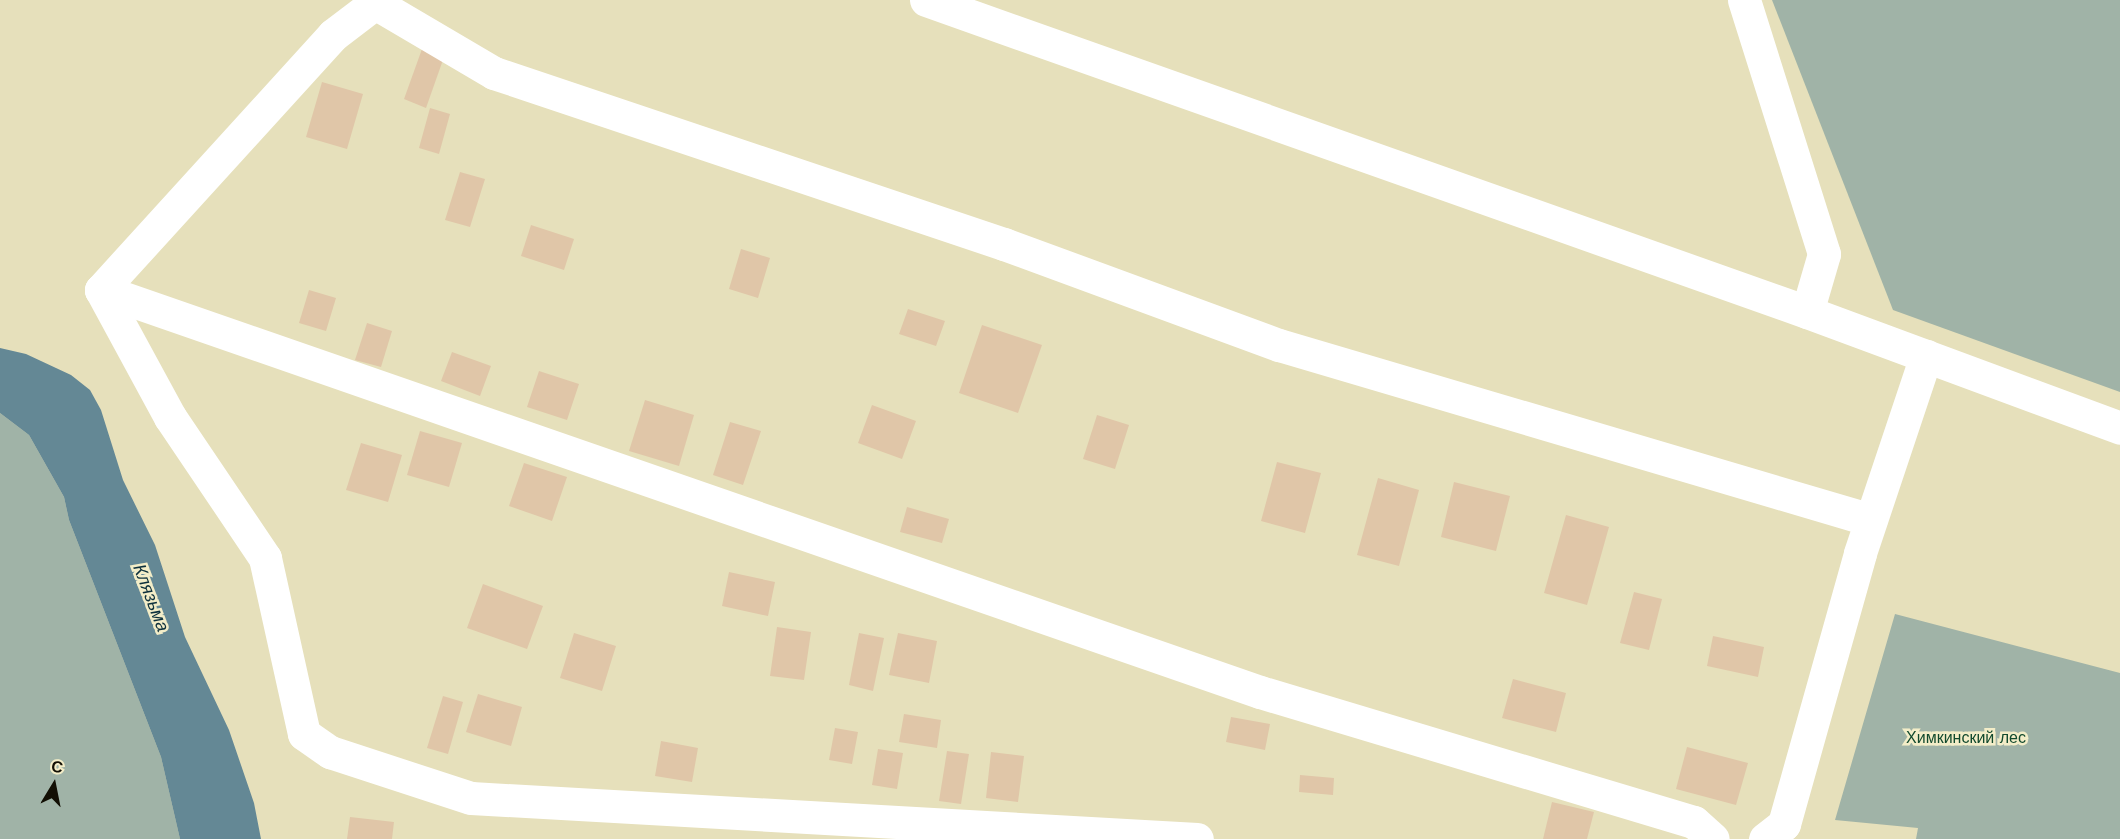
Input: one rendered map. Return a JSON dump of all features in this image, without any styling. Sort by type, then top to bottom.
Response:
[{"type":"street","points":[[926,0],[1807,312],[2120,428]]},
{"type":"street","points":[[1744,0],[1824,254],[1807,312]]},
{"type":"street","points":[[101,290],[333,35],[377,1],[494,73],[1004,244],[1279,345],[1871,520]]},
{"type":"street","points":[[101,290],[170,417],[265,558],[304,734],[330,753],[471,798],[1197,839]]},
{"type":"street","points":[[101,290],[1260,692],[1694,822],[1713,839]]},
{"type":"street","points":[[1765,839],[1784,824],[1871,520],[1926,356]]},
{"type":"green space","points":[[1772,0],[2120,0],[2120,392],[1893,310]]},
{"type":"green space","points":[[0,413],[29,435],[64,497],[69,520],[161,757],[180,839],[0,839]]},
{"type":"green space","name":"Химкинский лес","points":[[1895,614],[2120,673],[2120,839],[1916,839],[1918,828],[1835,820]]},
{"type":"water","name":"Клязьма","points":[[0,348],[26,354],[71,375],[90,390],[101,410],[123,480],[155,545],[185,637],[229,730],[254,803],[261,839],[180,839],[161,757],[69,520],[64,497],[29,435],[0,413]]},
{"type":"building","points":[[422,49],[444,57],[426,108],[404,99]]},
{"type":"building","points":[[322,82],[363,94],[347,149],[306,137]]},
{"type":"building","points":[[430,108],[450,114],[439,154],[419,148]]},
{"type":"building","points":[[460,172],[485,179],[470,227],[445,220]]},
{"type":"building","points":[[531,225],[574,239],[564,270],[521,256]]},
{"type":"building","points":[[741,249],[770,258],[758,298],[729,289]]},
{"type":"building","points":[[309,290],[336,298],[326,331],[299,323]]},
{"type":"building","points":[[908,309],[945,321],[936,346],[899,334]]},
{"type":"building","points":[[367,323],[392,331],[381,367],[355,360]]},
{"type":"building","points":[[982,325],[1042,345],[1018,413],[959,393]]},
{"type":"building","points":[[452,352],[491,366],[480,396],[441,381]]},
{"type":"building","points":[[539,371],[579,384],[567,420],[527,407]]},
{"type":"building","points":[[645,400],[694,415],[679,466],[629,451]]},
{"type":"building","points":[[872,405],[916,421],[902,459],[858,443]]},
{"type":"building","points":[[1097,415],[1129,425],[1115,469],[1083,459]]},
{"type":"building","points":[[730,422],[761,431],[743,485],[713,475]]},
{"type":"building","points":[[420,431],[462,443],[449,487],[407,475]]},
{"type":"building","points":[[361,443],[402,455],[388,502],[346,490]]},
{"type":"building","points":[[1277,462],[1321,473],[1305,533],[1261,521]]},
{"type":"building","points":[[524,463],[567,477],[552,521],[509,506]]},
{"type":"building","points":[[1378,478],[1419,490],[1399,566],[1357,555]]},
{"type":"building","points":[[1454,482],[1510,496],[1496,551],[1441,537]]},
{"type":"building","points":[[907,507],[949,519],[942,543],[900,532]]},
{"type":"building","points":[[1566,515],[1609,527],[1587,605],[1544,593]]},
{"type":"building","points":[[729,572],[775,582],[768,616],[722,606]]},
{"type":"building","points":[[483,584],[543,606],[527,649],[467,628]]},
{"type":"building","points":[[1634,592],[1662,599],[1649,650],[1620,643]]},
{"type":"building","points":[[777,627],[811,632],[804,680],[770,676]]},
{"type":"building","points":[[574,633],[616,646],[602,691],[560,678]]},
{"type":"building","points":[[859,633],[884,638],[873,691],[849,685]]},
{"type":"building","points":[[898,633],[937,641],[929,683],[889,675]]},
{"type":"building","points":[[1713,636],[1764,647],[1758,677],[1707,666]]},
{"type":"building","points":[[1513,679],[1566,693],[1556,732],[1502,718]]},
{"type":"building","points":[[478,694],[522,707],[511,746],[466,732]]},
{"type":"building","points":[[443,696],[463,702],[448,754],[427,748]]},
{"type":"building","points":[[904,714],[941,720],[937,748],[899,742]]},
{"type":"building","points":[[1231,717],[1270,724],[1265,750],[1226,742]]},
{"type":"building","points":[[835,728],[858,732],[852,764],[829,760]]},
{"type":"building","points":[[661,741],[698,748],[692,782],[655,776]]},
{"type":"building","points":[[1687,747],[1748,763],[1736,805],[1676,789]]},
{"type":"building","points":[[878,749],[903,753],[897,789],[872,785]]},
{"type":"building","points":[[947,751],[969,754],[961,804],[939,801]]},
{"type":"building","points":[[991,752],[1024,756],[1018,802],[986,798]]},
{"type":"building","points":[[1300,775],[1334,778],[1333,795],[1299,792]]},
{"type":"building","points":[[1552,802],[1594,812],[1587,839],[1543,839]]},
{"type":"building","points":[[350,817],[394,822],[392,839],[347,839]]}]
